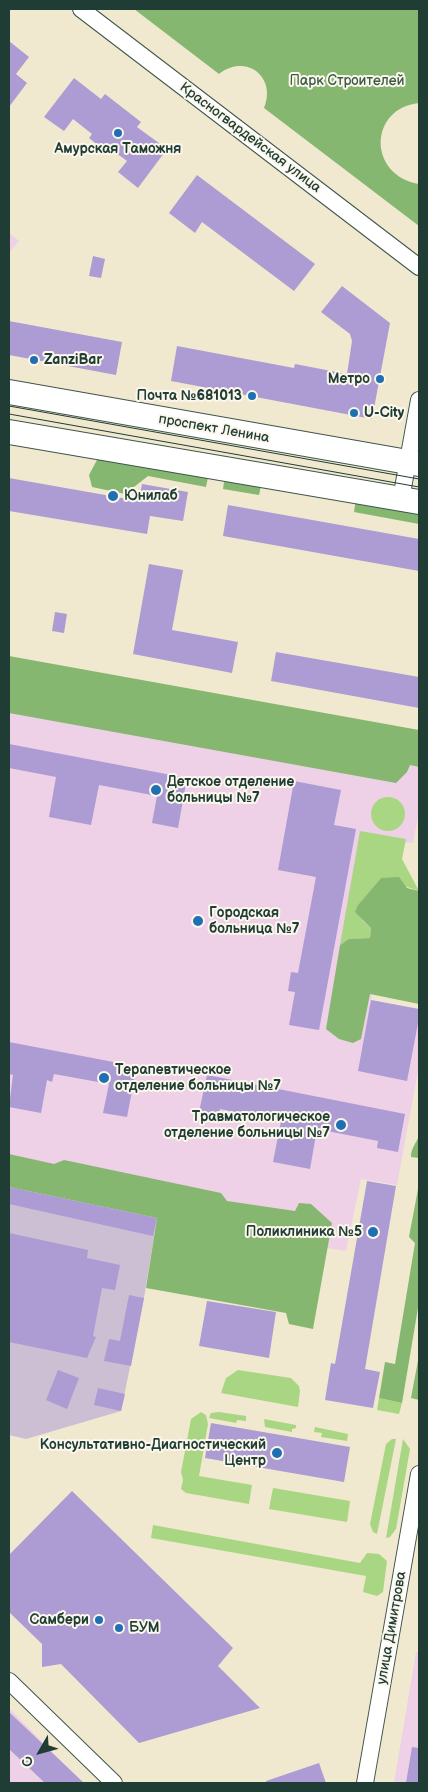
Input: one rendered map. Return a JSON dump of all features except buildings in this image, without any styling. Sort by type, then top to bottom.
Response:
[{"type":"highway","name":"проспект Ленина","points":[[9,392],[414,463]]},
{"type":"highway","points":[[9,432],[410,501]]},
{"type":"street","name":"Красногвардейская улица","points":[[81,9],[419,267]]},
{"type":"street","points":[[410,501],[419,400]]},
{"type":"street","name":"улица Димитрова","points":[[364,1783],[419,1474]]},
{"type":"street","points":[[9,1681],[114,1783]]},
{"type":"shaded area","points":[[9,233],[19,241],[9,253]]},
{"type":"shaded area","name":"Городская больница №7","points":[[9,684],[419,759],[419,812],[413,843],[402,842],[371,1000],[419,1009],[419,1066],[397,1185],[361,1179],[346,1251],[274,1240],[9,1181]]},
{"type":"shaded area","points":[[9,1187],[157,1218],[144,1298],[121,1411],[26,1439],[9,1435]]},
{"type":"shaded area","points":[[416,1652],[419,1652],[419,1783],[394,1783]]},
{"type":"shaded area","points":[[9,1708],[78,1778],[84,1783],[9,1783]]},
{"type":"green space","name":"Парк Строителей","points":[[134,9],[419,9],[419,103],[403,108],[391,116],[383,128],[381,142],[383,156],[390,168],[402,178],[419,184],[419,226],[264,108],[267,97],[266,87],[263,78],[256,72],[249,67],[239,66],[229,68],[219,74]]},
{"type":"green space","points":[[98,458],[209,473],[206,487],[148,476],[125,494],[92,487],[89,475]]},
{"type":"green space","points":[[225,475],[262,482],[259,495],[223,489]]},
{"type":"green space","points":[[356,498],[419,509],[419,524],[354,512]]},
{"type":"green space","points":[[9,656],[419,730],[419,767],[410,765],[407,772],[396,783],[9,713]]},
{"type":"green space","points":[[388,797],[400,802],[405,814],[400,826],[388,831],[376,826],[371,814],[376,802]]},
{"type":"green space","points":[[360,831],[406,839],[402,859],[419,891],[381,878],[358,905],[363,921],[371,928],[370,938],[349,939],[340,945]]},
{"type":"green space","points":[[399,877],[407,888],[419,891],[419,1004],[370,994],[361,1039],[353,1043],[339,1039],[326,1029],[340,945],[349,939],[370,938],[371,928],[355,912],[358,905],[381,878]]},
{"type":"green space","points":[[419,1135],[419,1158],[411,1157],[412,1150]]},
{"type":"green space","points":[[9,1154],[54,1164],[64,1160],[221,1193],[227,1201],[295,1211],[299,1203],[311,1204],[332,1223],[313,1329],[289,1324],[286,1313],[146,1288],[157,1218],[9,1187]]},
{"type":"green space","points":[[418,1189],[419,1302],[402,1403],[379,1398],[385,1362],[395,1364],[415,1243],[409,1237]]},
{"type":"green space","points":[[419,1355],[419,1400],[411,1398]]},
{"type":"green space","points":[[238,1370],[291,1378],[299,1386],[298,1407],[221,1393],[226,1378]]},
{"type":"green space","points":[[379,1398],[402,1403],[399,1414],[377,1410]]},
{"type":"green space","points":[[201,1412],[206,1415],[208,1424],[199,1476],[252,1485],[249,1504],[186,1493],[181,1489],[183,1480],[181,1472],[191,1419]]},
{"type":"green space","points":[[219,1412],[246,1416],[246,1421],[237,1420],[236,1423],[209,1418],[211,1413]]},
{"type":"green space","points":[[264,1419],[296,1425],[296,1428],[292,1429],[292,1432],[265,1427]]},
{"type":"green space","points":[[315,1427],[348,1434],[347,1441],[321,1437],[322,1433],[314,1432]]},
{"type":"green space","points":[[392,1439],[396,1439],[377,1534],[373,1532],[370,1524],[386,1444]]},
{"type":"green space","points":[[403,1439],[410,1449],[396,1529],[390,1537],[386,1538]]},
{"type":"green space","points":[[273,1488],[350,1501],[347,1522],[269,1509]]},
{"type":"green space","points":[[153,1525],[360,1563],[367,1553],[379,1554],[387,1561],[383,1592],[377,1596],[363,1592],[366,1576],[151,1538]]},
{"type":"tram line","points":[[9,406],[419,479]]},
{"type":"tram line","points":[[9,414],[419,487]]},
{"type":"place","name":"Амурская Таможня","points":[[118,133]]},
{"type":"place","name":"ZanziBar","points":[[34,360]]},
{"type":"place","name":"Метро","points":[[380,379]]},
{"type":"place","name":"Почта №681013","points":[[252,396]]},
{"type":"place","name":"U-City","points":[[354,413]]},
{"type":"place","name":"Юнилаб","points":[[113,496]]},
{"type":"place","name":"Детское отделение больницы №7","points":[[156,790]]},
{"type":"place","name":"Городская больница №7","points":[[198,921]]},
{"type":"place","name":"Терапевтическое отделение больницы №7","points":[[104,1078]]},
{"type":"place","name":"Травматологическое отделение больницы №7","points":[[341,1125]]},
{"type":"place","name":"Поликлиника №5","points":[[373,1232]]},
{"type":"place","name":"Консультативно-Диагностический Центр","points":[[277,1453]]},
{"type":"place","name":"Самбери","points":[[99,1620]]},
{"type":"place","name":"БУМ","points":[[119,1628]]}]
